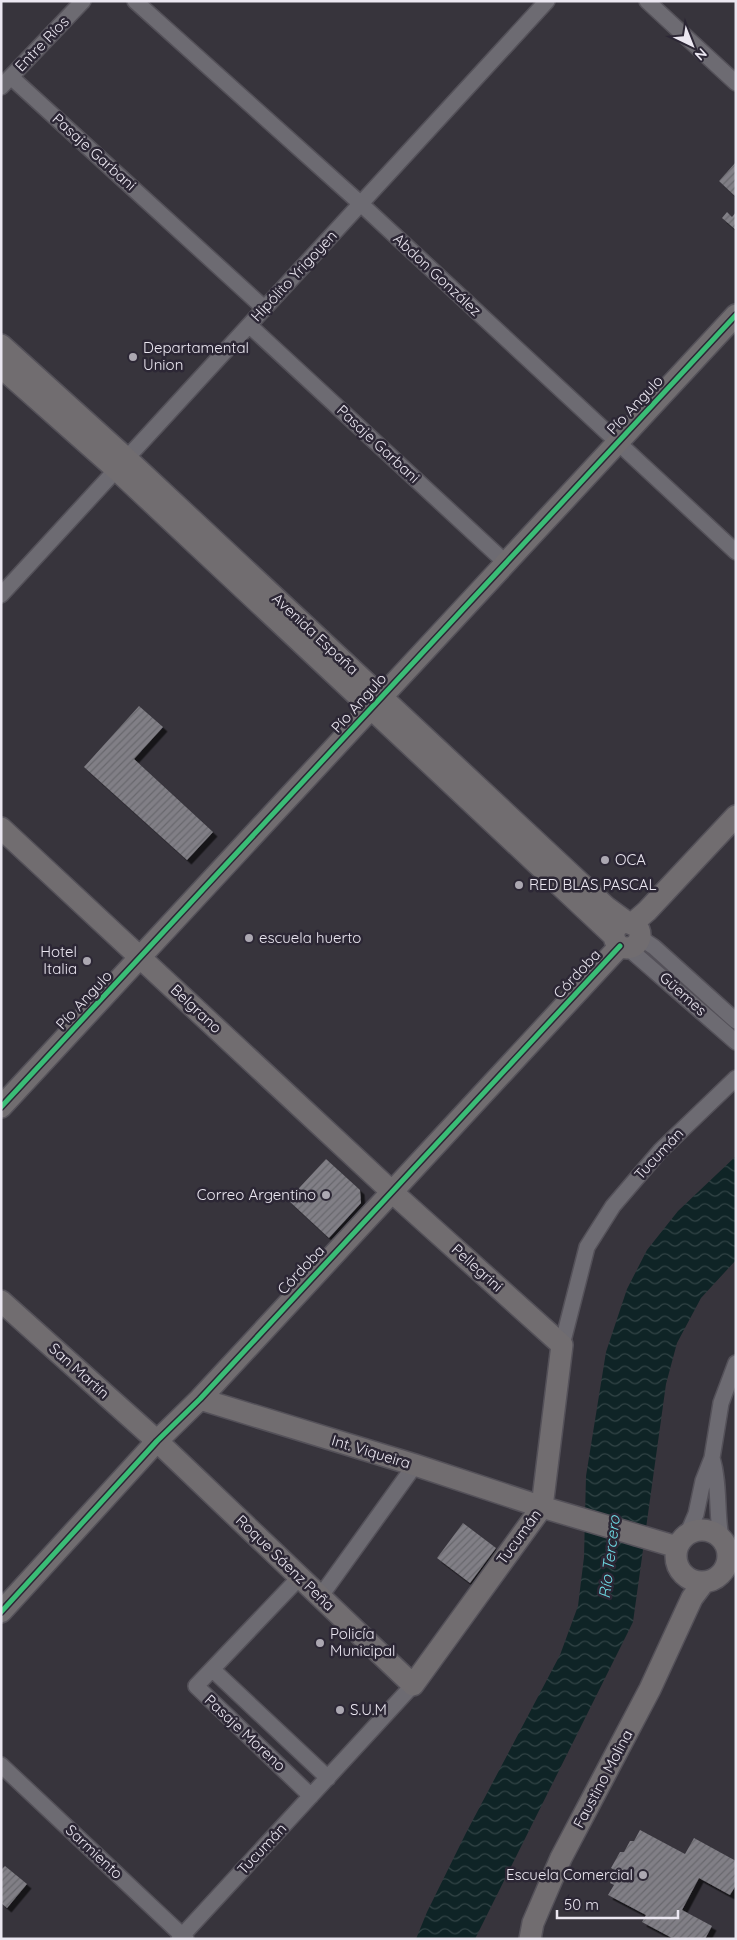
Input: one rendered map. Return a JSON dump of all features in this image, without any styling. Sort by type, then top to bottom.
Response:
[{"type":"street","name":"Entre Ríos","points":[[6,82],[83,1]]},
{"type":"street","name":"Abdon González","points":[[135,1],[360,204],[736,552]]},
{"type":"street","name":"Hipólito Yrigoyen","points":[[1,596],[547,1]]},
{"type":"street","points":[[647,1],[736,83]]},
{"type":"street","name":"Pasaje Garbani","points":[[6,82],[265,309]]},
{"type":"street","name":"Pío Angulo","points":[[1,1107],[736,315]]},
{"type":"street","name":"Pasaje Garbani","points":[[250,325],[506,563]]},
{"type":"street","name":"Avenida España","points":[[1,345],[122,464],[629,935]]},
{"type":"street","name":"Avenida España","points":[[1,366],[122,464]]},
{"type":"street","name":"Córdoba","points":[[629,935],[647,911],[736,816]]},
{"type":"street","name":"Belgrano","points":[[1,828],[391,1191]]},
{"type":"street","name":"Córdoba","points":[[1,1612],[157,1441],[200,1399],[629,935],[736,832]]},
{"type":"street","name":"Güemes","points":[[629,935],[654,947],[736,1021]]},
{"type":"street","name":"Güemes","points":[[629,935],[736,1042]]},
{"type":"street","name":"Tucumán","points":[[182,1937],[414,1685],[542,1507],[562,1345],[587,1247],[612,1206],[660,1151],[736,1078]]},
{"type":"street","name":"Pellegrini","points":[[391,1191],[562,1345]]},
{"type":"street","name":"San Martín","points":[[1,1301],[157,1441]]},
{"type":"street","points":[[736,1363],[721,1403],[712,1458],[703,1481],[696,1514],[675,1541],[678,1568],[703,1580],[736,1584]]},
{"type":"street","name":"Int. Viqueira","points":[[200,1399],[415,1465],[542,1507],[675,1541]]},
{"type":"street","name":"Roque Sáenz Peña","points":[[157,1441],[299,1578],[414,1685]]},
{"type":"street","points":[[703,1580],[723,1572],[728,1554],[718,1520],[716,1470],[712,1458]]},
{"type":"street","points":[[320,1597],[415,1465]]},
{"type":"street","points":[[675,1541],[696,1530],[707,1530],[728,1554]]},
{"type":"street","name":"Pasaje Moreno","points":[[299,1578],[196,1686],[311,1796]]},
{"type":"street","name":"Faustino Molina","points":[[530,1939],[534,1923],[561,1858],[650,1689],[680,1621],[703,1580]]},
{"type":"street","name":"Pasaje Moreno","points":[[212,1670],[328,1778]]},
{"type":"street","name":"Sarmiento","points":[[1,1765],[182,1937]]},
{"type":"water","name":"Río Tercero","points":[[736,1156],[736,1260],[701,1298],[677,1343],[666,1384],[633,1622],[475,1939],[416,1939],[427,1912],[466,1833],[560,1655],[578,1606],[584,1557],[586,1476],[606,1352],[627,1289],[647,1250],[678,1211]]},
{"type":"building","points":[[736,162],[736,197],[719,181]]},
{"type":"building","points":[[727,212],[732,217],[736,212],[736,230],[722,218]]},
{"type":"building","points":[[139,706],[163,727],[134,759],[213,832],[187,860],[84,767]]},
{"type":"building","name":"Correo Argentino","points":[[326,1159],[360,1190],[361,1203],[329,1238],[288,1200]]},
{"type":"building","points":[[463,1523],[496,1548],[470,1583],[437,1558]]},
{"type":"building","points":[[640,1830],[685,1854],[694,1838],[736,1861],[736,1885],[730,1895],[699,1878],[682,1910],[712,1926],[705,1939],[674,1939],[642,1922],[646,1915],[608,1895],[614,1885],[610,1883],[616,1871],[611,1868],[620,1852],[624,1852],[630,1841],[634,1841]]},
{"type":"building","points":[[5,1866],[27,1884],[7,1908],[1,1903],[1,1870]]},
{"type":"cycle path","points":[[1,1107],[736,315]]},
{"type":"cycle path","points":[[1,1612],[157,1441],[200,1399],[620,946]]},
{"type":"place","name":"Departamental Union","points":[[133,357]]},
{"type":"place","name":"OCA","points":[[605,860]]},
{"type":"place","name":"RED BLAS PASCAL","points":[[519,885]]},
{"type":"place","name":"escuela huerto","points":[[249,938]]},
{"type":"place","name":"Hotel Italia","points":[[87,961]]},
{"type":"place","name":"Correo Argentino","points":[[326,1195]]},
{"type":"place","name":"Policía Municipal","points":[[320,1643]]},
{"type":"place","name":"S.U.M","points":[[340,1710]]},
{"type":"place","name":"Escuela Comercial","points":[[643,1875]]}]
